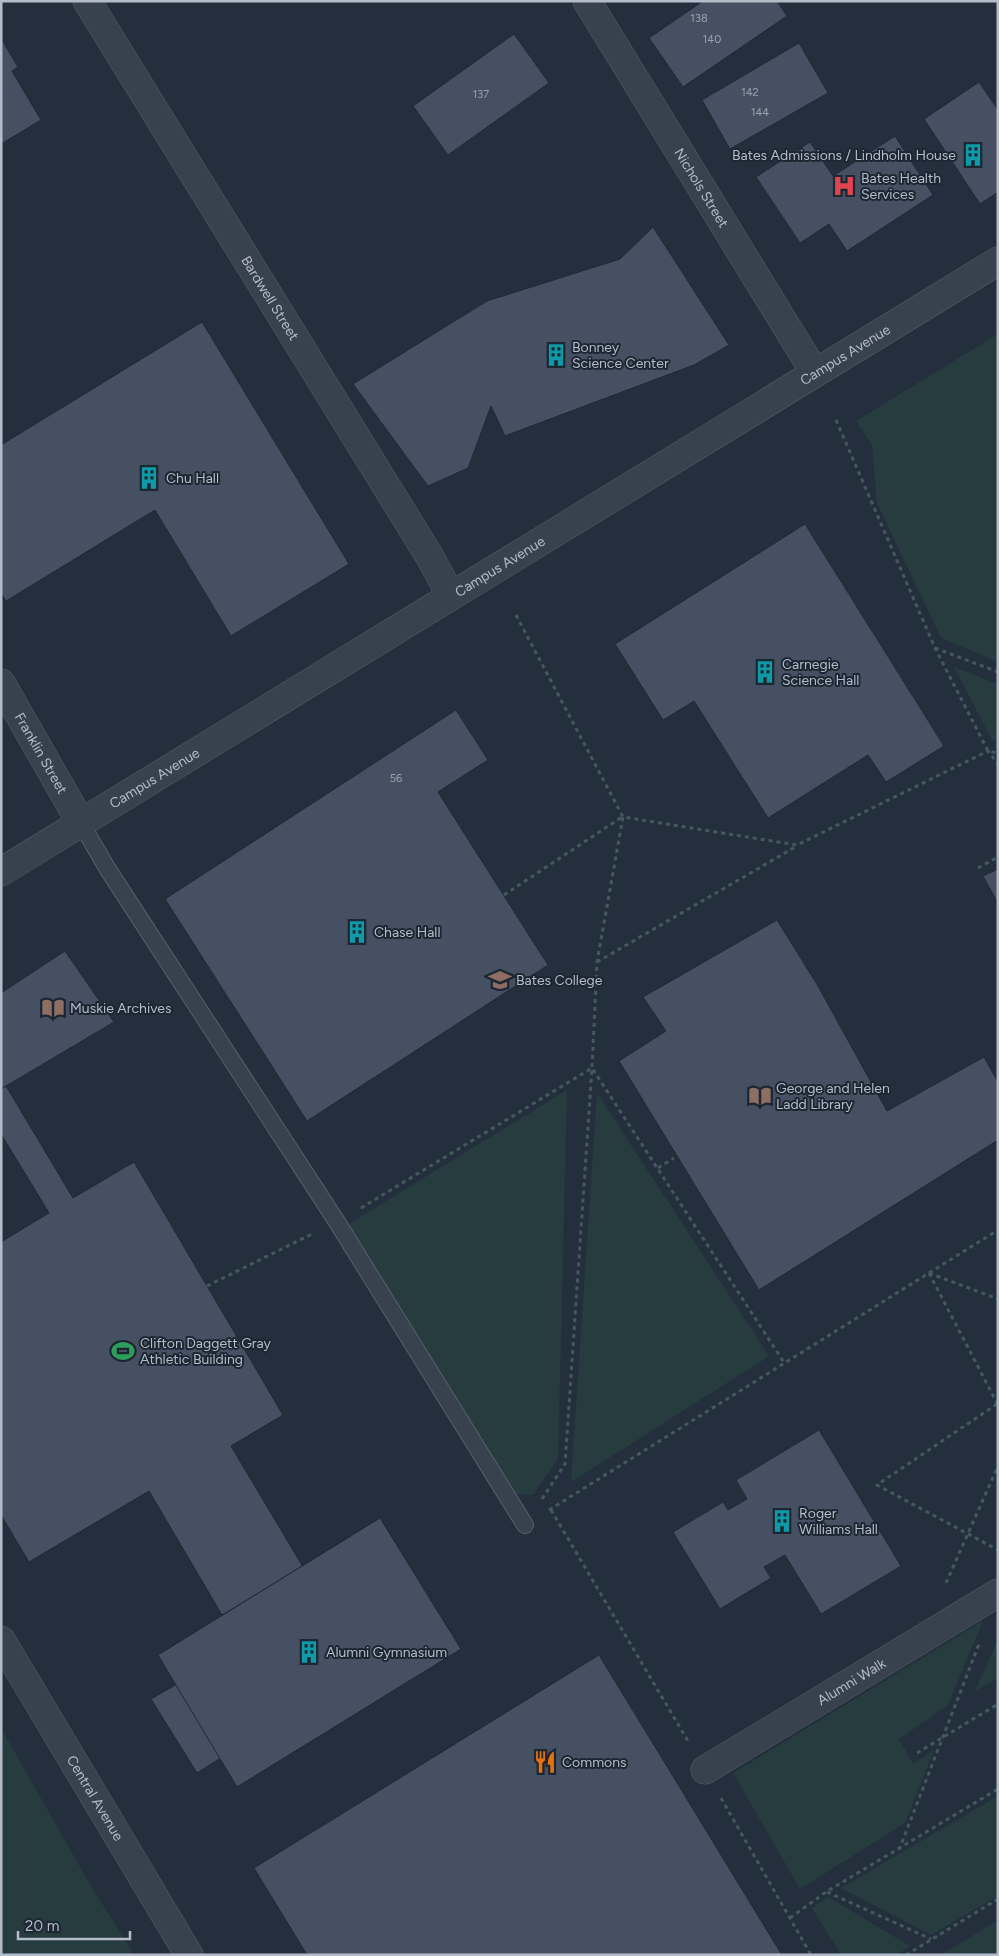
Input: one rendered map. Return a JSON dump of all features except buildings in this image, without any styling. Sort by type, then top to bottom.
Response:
[{"type":"street","name":"Bardwell Street","points":[[87,1],[430,557],[451,596]]},
{"type":"street","name":"Nichols Street","points":[[587,1],[815,373]]},
{"type":"street","name":"Campus Avenue","points":[[1,872],[998,261]]},
{"type":"street","name":"Franklin Street","points":[[1,683],[81,823]]},
{"type":"street","name":"Alumni Walk","points":[[705,1770],[998,1593]]},
{"type":"street","name":"Central Avenue","points":[[1,1640],[189,1955]]},
{"type":"lane","points":[[81,823],[107,868],[337,1222],[525,1525]]},
{"type":"path","points":[[836,420],[936,648],[988,751],[998,764]]},
{"type":"path","points":[[516,615],[623,817],[597,962],[592,1068],[565,1464],[525,1525]]},
{"type":"path","points":[[936,648],[998,672]]},
{"type":"path","points":[[597,962],[797,845],[988,751],[998,753]]},
{"type":"path","points":[[504,895],[623,817],[797,845]]},
{"type":"path","points":[[978,868],[998,857]]},
{"type":"path","points":[[207,1286],[337,1222],[592,1068]]},
{"type":"path","points":[[592,1068],[785,1364]]},
{"type":"path","points":[[658,1168],[674,1158]]},
{"type":"path","points":[[525,1525],[998,1230]]},
{"type":"path","points":[[929,1273],[998,1299]]},
{"type":"path","points":[[929,1273],[998,1404],[877,1485],[998,1550]]},
{"type":"path","points":[[945,1586],[998,1466]]},
{"type":"path","points":[[551,1509],[705,1770],[811,1955]]},
{"type":"path","points":[[899,1850],[980,1641]]},
{"type":"path","points":[[917,1753],[998,1704]]},
{"type":"path","points":[[790,1918],[826,1892],[998,1789]]},
{"type":"path","points":[[826,1892],[931,1939]]},
{"type":"path","points":[[906,1955],[998,1899]]},
{"type":"green space","points":[[998,334],[998,662],[941,638],[877,503],[872,445],[856,421]]},
{"type":"green space","points":[[954,667],[998,684],[998,741],[992,740]]},
{"type":"green space","points":[[567,1090],[558,1459],[533,1495],[513,1494],[347,1225]]},
{"type":"green space","points":[[597,1093],[769,1356],[571,1482]]},
{"type":"green space","points":[[983,1621],[948,1705],[899,1739],[913,1764],[934,1750],[905,1823],[800,1889],[733,1773]]},
{"type":"green space","points":[[998,1639],[998,1678],[975,1691]]},
{"type":"green space","points":[[1,1728],[88,1881],[134,1955],[1,1955]]},
{"type":"green space","points":[[998,1796],[998,1896],[931,1935],[841,1888]]},
{"type":"green space","points":[[828,1897],[910,1946],[897,1955],[841,1955],[812,1908]]},
{"type":"green space","points":[[998,1920],[998,1955],[941,1955]]},
{"type":"place","name":"Bates Admissions / Lindholm House","points":[[973,155]]},
{"type":"place","name":"Bates Health Services","points":[[844,186]]},
{"type":"place","name":"Bonney Science Center","points":[[556,355]]},
{"type":"place","name":"Chu Hall","points":[[149,478]]},
{"type":"place","name":"Carnegie Science Hall","points":[[765,672]]},
{"type":"place","name":"Chase Hall","points":[[357,932]]},
{"type":"place","name":"Bates College","points":[[500,980]]},
{"type":"place","name":"Muskie Archives","points":[[53,1008]]},
{"type":"place","name":"George and Helen Ladd Library","points":[[760,1096]]},
{"type":"place","name":"Clifton Daggett Gray Athletic Building","points":[[123,1351]]},
{"type":"place","name":"Roger Williams Hall","points":[[782,1521]]},
{"type":"place","name":"Alumni Gymnasium","points":[[309,1652]]},
{"type":"place","name":"Commons","points":[[545,1762]]}]
